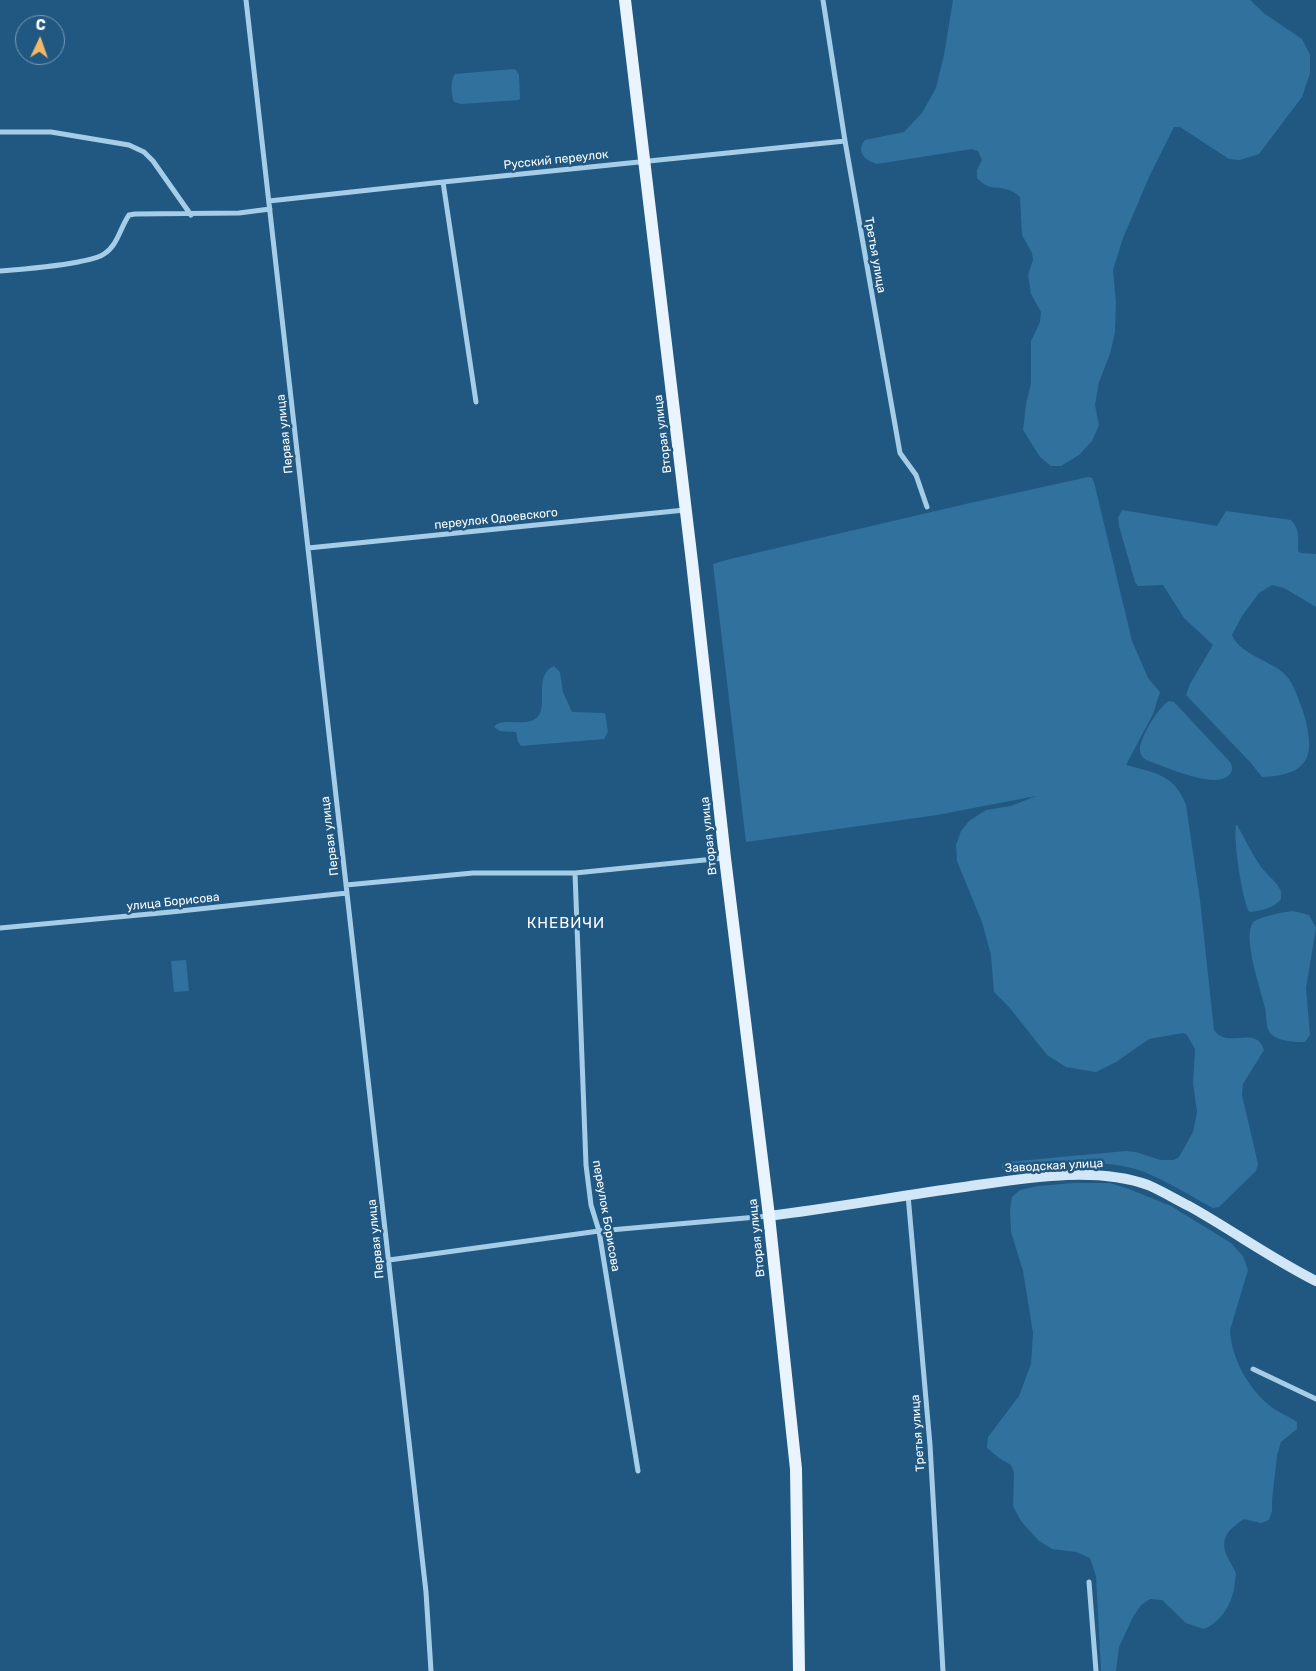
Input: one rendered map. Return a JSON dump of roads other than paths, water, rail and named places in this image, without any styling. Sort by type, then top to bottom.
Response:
[{"type":"main road","name":"Вторая улица","points":[[625,0],[686,510],[725,858],[769,1216],[796,1469],[799,1671]]},
{"type":"street","name":"Первая улица","points":[[246,0],[426,1592],[431,1671]]},
{"type":"street","name":"Третья улица","points":[[823,0],[845,141],[900,453],[916,475],[927,507]]},
{"type":"street","points":[[0,132],[51,132],[129,145],[144,152],[153,161],[192,215]]},
{"type":"street","name":"Русский переулок","points":[[269,201],[845,141]]},
{"type":"street","points":[[443,182],[476,402]]},
{"type":"street","points":[[0,271],[54,266],[93,259],[104,255],[120,234],[129,215],[239,213],[270,209]]},
{"type":"street","name":"переулок Одоевского","points":[[308,548],[686,510]]},
{"type":"street","points":[[346,885],[472,873],[575,872],[725,858]]},
{"type":"street","name":"переулок Борисова","points":[[575,872],[586,1165],[592,1205],[599,1231],[638,1471]]},
{"type":"street","name":"улица Борисова","points":[[0,928],[154,914],[347,893]]},
{"type":"street","name":"Заводская улица","points":[[769,1216],[1015,1180],[1073,1175],[1111,1175],[1149,1186],[1170,1196],[1221,1224],[1292,1269],[1316,1281]]},
{"type":"street","name":"Третья улица","points":[[908,1195],[930,1445],[943,1671]]},
{"type":"street","points":[[389,1260],[599,1231],[769,1216]]},
{"type":"street","points":[[1253,1369],[1316,1399]]},
{"type":"street","points":[[1089,1582],[1096,1671]]},
{"type":"district","name":"КНЕВИЧИ","points":[[566,924]]}]
